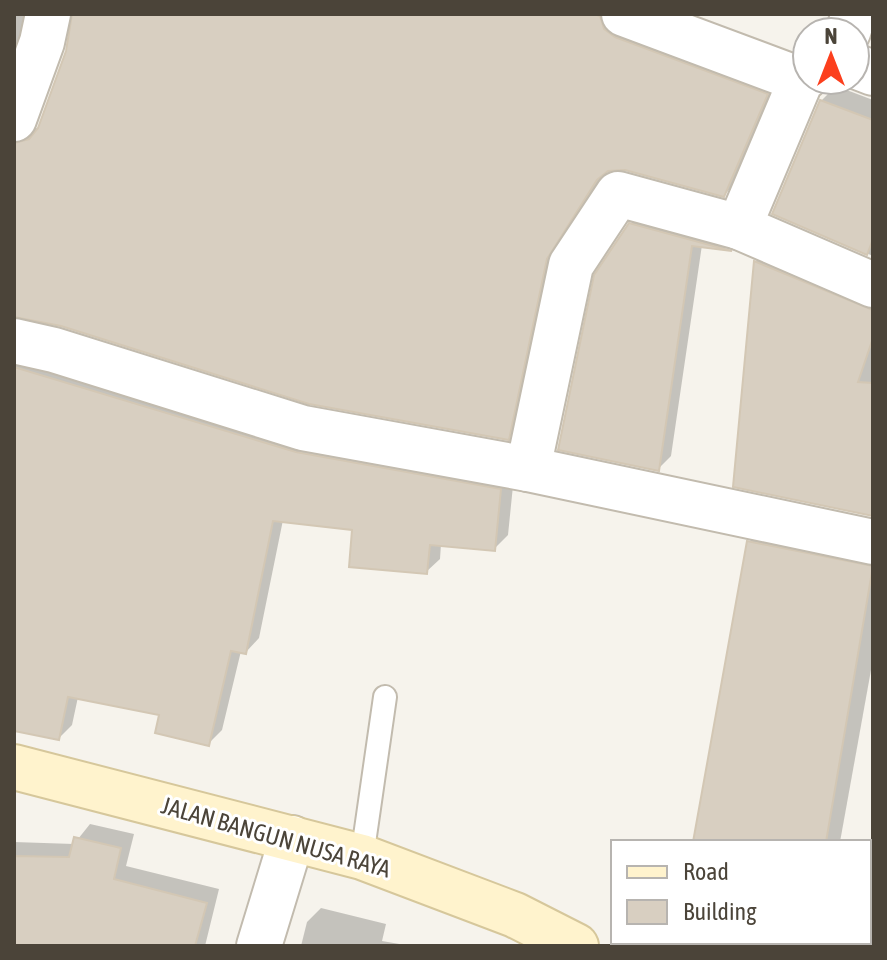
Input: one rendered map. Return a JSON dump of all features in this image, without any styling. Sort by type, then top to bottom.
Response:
[{"type":"street","points":[[14,119],[42,42],[48,14]]},
{"type":"street","points":[[624,14],[791,73]]},
{"type":"street","points":[[739,227],[796,96]]},
{"type":"street","points":[[528,469],[571,265],[618,194],[739,227],[873,285]]},
{"type":"street","points":[[14,341],[54,350],[303,428],[528,469],[873,542]]},
{"type":"street","name":"JALAN BANGUN NUSA RAYA","points":[[14,767],[362,857],[515,915],[576,946]]},
{"type":"street","points":[[259,946],[292,838]]},
{"type":"lane","points":[[362,857],[385,697]]},
{"type":"building","points":[[72,14],[594,14],[600,16],[604,29],[615,37],[768,94],[724,197],[625,170],[608,171],[597,180],[547,259],[509,440],[309,404],[61,326],[14,317],[14,143],[29,139],[38,128],[66,51]]},
{"type":"building","points":[[820,100],[873,120],[873,239],[867,255],[772,214]]},
{"type":"building","points":[[629,223],[732,251],[692,246],[659,471],[558,450],[594,275]]},
{"type":"building","points":[[754,261],[873,310],[873,338],[858,382],[873,383],[873,516],[733,487]]},
{"type":"building","points":[[14,367],[296,452],[501,489],[495,551],[430,545],[427,574],[349,567],[352,530],[273,521],[246,654],[231,651],[209,746],[155,733],[159,715],[68,697],[59,740],[14,731]]},
{"type":"building","points":[[747,541],[873,566],[826,840],[693,840]]},
{"type":"building","points":[[74,837],[121,848],[114,879],[207,903],[195,946],[14,946],[14,856],[69,857]]}]
